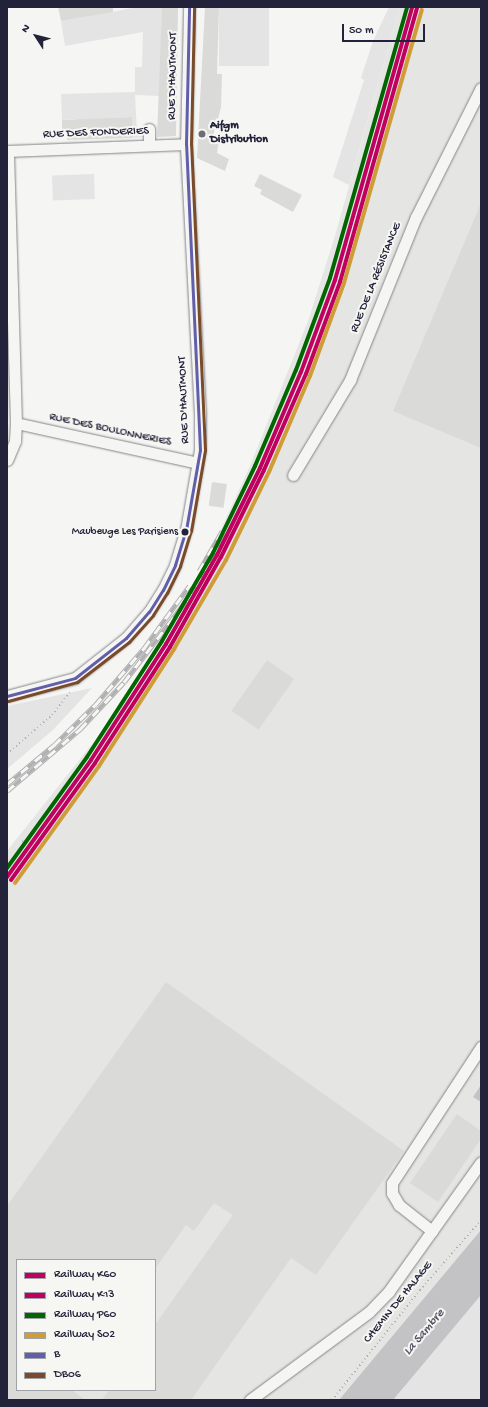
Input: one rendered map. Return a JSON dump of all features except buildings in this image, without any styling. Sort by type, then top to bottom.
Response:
[{"type":"street","name":"RUE D'HAUTMONT","points":[[9,695],[75,678],[126,638],[149,612],[163,590],[178,558],[186,530],[198,463],[200,414],[186,144],[189,7]]},
{"type":"street","name":"RUE DE LA RÉSISTANCE","points":[[293,475],[350,380],[416,217],[481,88]]},
{"type":"street","points":[[149,129],[149,145]]},
{"type":"street","name":"RUE DES FONDERIES","points":[[8,151],[186,144]]},
{"type":"street","points":[[8,151],[16,424],[8,454]]},
{"type":"street","name":"RUE DES BOULONNERIES","points":[[16,424],[198,463]]},
{"type":"street","points":[[432,1231],[399,1205],[392,1193],[392,1183],[481,1047]]},
{"type":"street","points":[[250,1400],[370,1312],[390,1291],[481,1162]]},
{"type":"path","points":[[7,754],[52,715],[71,692],[75,678]]},
{"type":"path","points":[[22,841],[32,848]]},
{"type":"path","name":"CHEMIN DE HALAGE","points":[[332,1400],[481,1220]]},
{"type":"shaded area","points":[[139,7],[162,7],[160,96],[135,95],[137,132],[146,132],[145,137],[132,138],[132,117],[105,118],[96,139],[95,119],[87,119],[76,140],[75,119],[62,120],[61,94],[135,92],[135,67],[142,67],[143,32],[65,46],[61,21]]},
{"type":"shaded area","points":[[219,7],[269,7],[269,66],[219,66]]},
{"type":"shaded area","points":[[389,7],[400,7],[349,185],[333,177],[364,80],[361,78],[373,41]]},
{"type":"shaded area","points":[[400,7],[481,7],[481,1295],[393,1400],[7,1400],[7,851],[164,653],[250,466],[308,321],[334,239]]},
{"type":"shaded area","points":[[94,174],[95,199],[53,200],[52,175]]},
{"type":"shaded area","points":[[92,688],[53,730],[7,769],[7,706]]},
{"type":"shaded area","points":[[481,1295],[481,1400],[393,1400],[449,1331]]},
{"type":"water","points":[[481,1085],[481,1102],[473,1097]]},
{"type":"water","name":"La Sambre","points":[[481,1230],[481,1295],[393,1400],[339,1400]]},
{"type":"railway","points":[[199,571],[222,531]]},
{"type":"railway","points":[[7,791],[80,729],[124,682],[186,601],[227,534]]},
{"type":"railway","points":[[7,784],[54,745],[95,705],[144,648],[189,586]]},
{"type":"rail line","name":"P60","points":[[7,868],[87,757],[162,641],[213,553],[255,466],[296,370],[330,278],[407,7]]},
{"type":"rail line","name":"K60","points":[[7,877],[91,760],[166,644],[217,555],[260,468],[301,372],[335,280],[412,7]]},
{"type":"rail line","name":"K13","points":[[11,880],[95,763],[170,647],[221,557],[264,470],[306,374],[340,282],[417,8]]},
{"type":"rail line","name":"S02","points":[[15,883],[99,766],[174,649],[226,560],[269,472],[310,376],[344,283],[422,10]]},
{"type":"transit line","name":"B","points":[[7,696],[75,678],[126,638],[149,612],[163,590],[175,565],[186,530],[200,450],[186,144],[189,7]]},
{"type":"transit line","name":"DB06","points":[[8,701],[77,682],[129,642],[153,615],[167,593],[180,566],[191,531],[205,450],[191,144],[194,7]]},
{"type":"place","name":"Aifgm Distribution","points":[[202,134]]},
{"type":"place","name":"Maubeuge Les Parisiens","points":[[185,532]]}]
